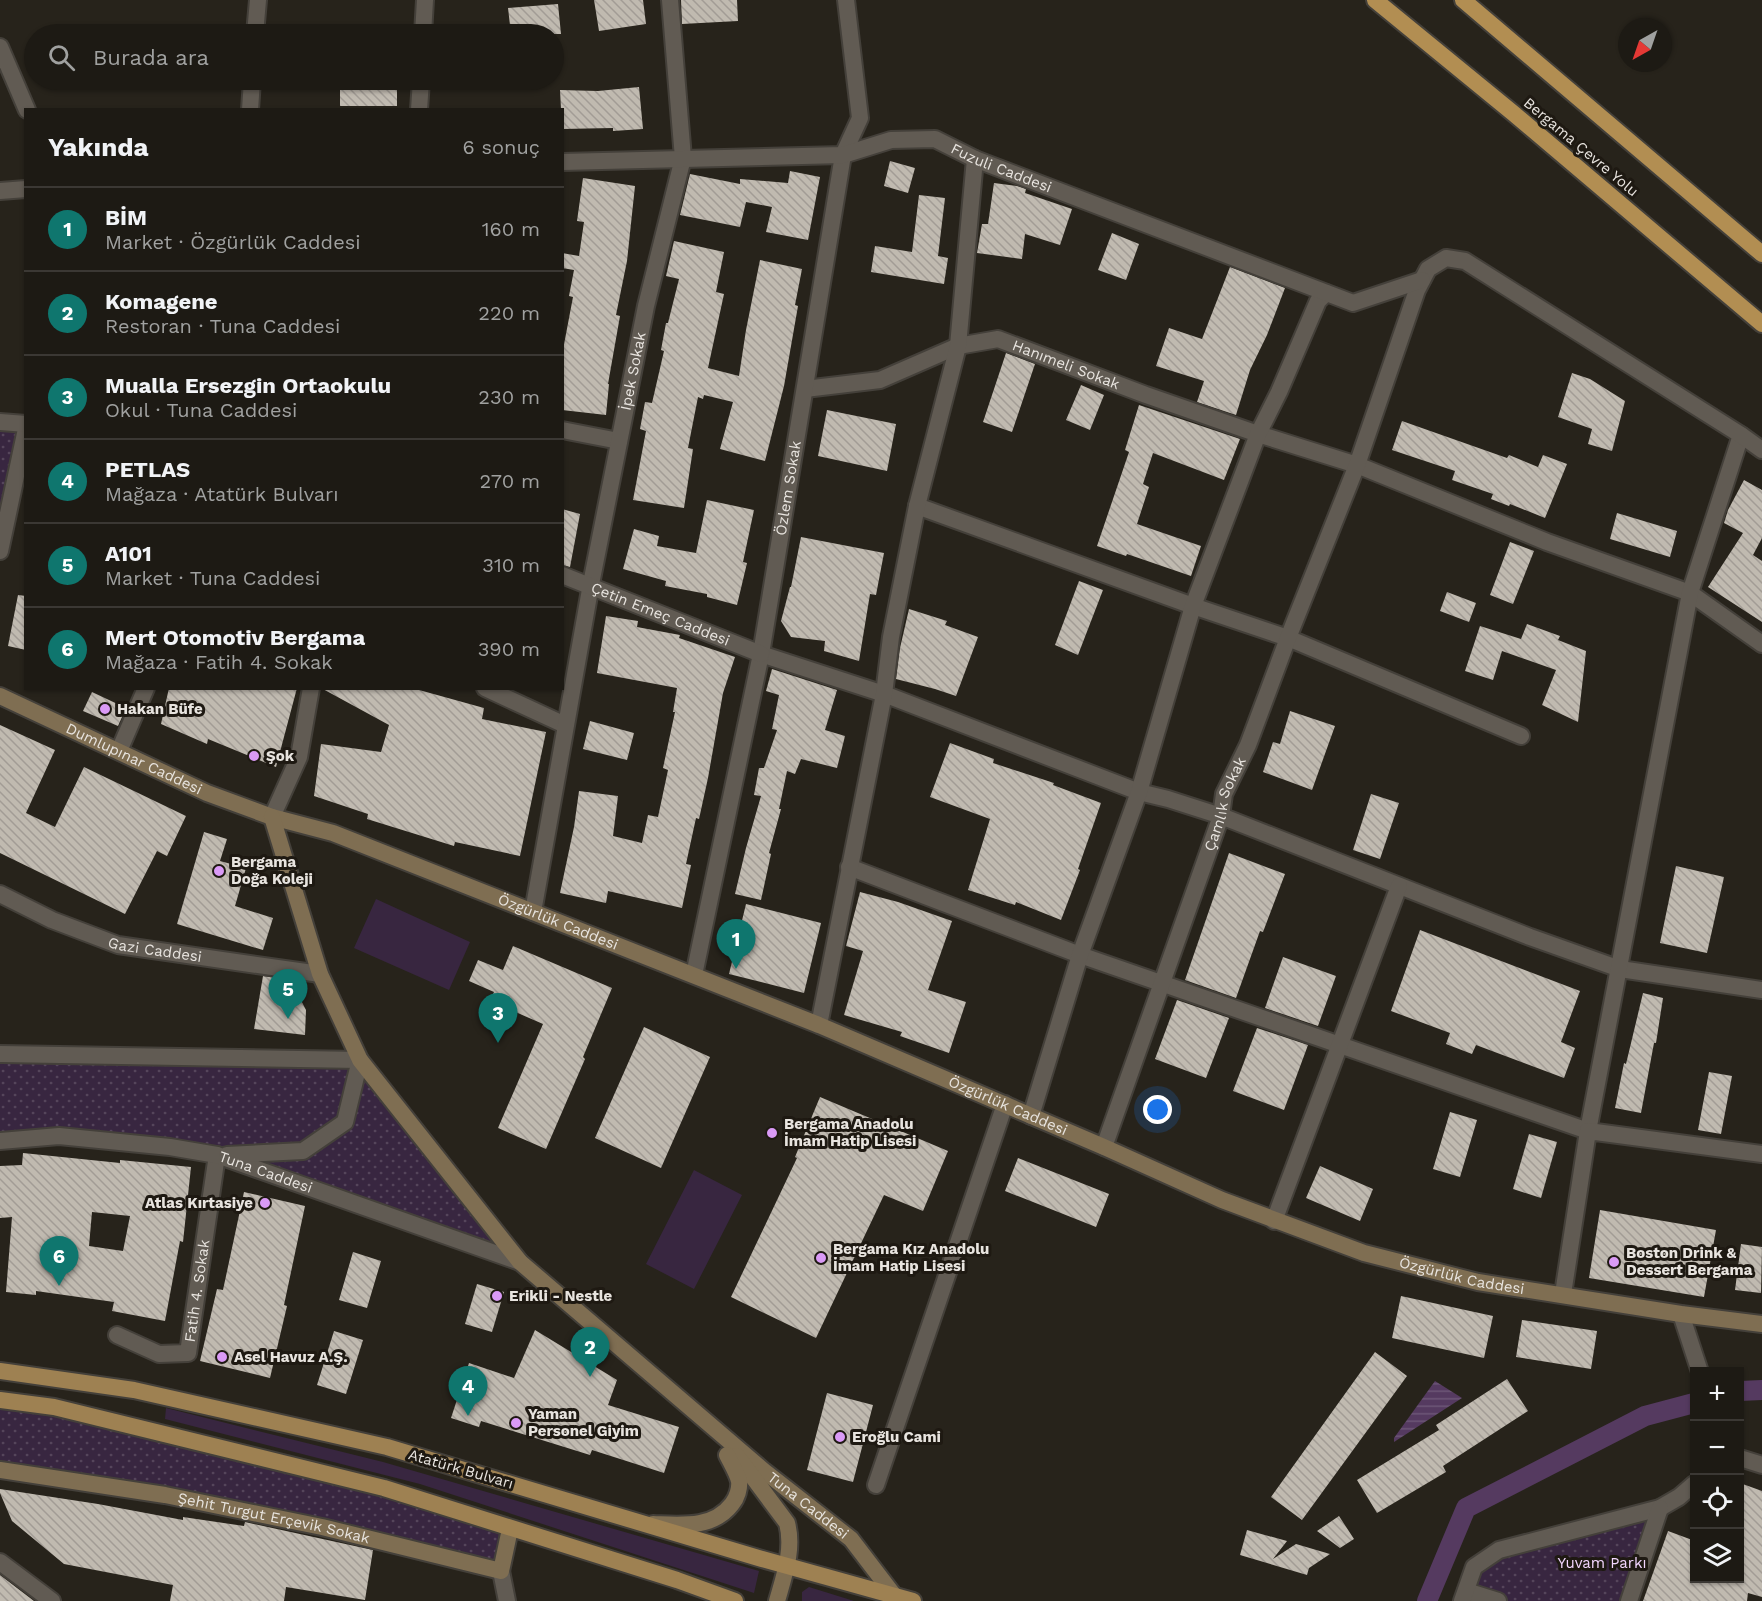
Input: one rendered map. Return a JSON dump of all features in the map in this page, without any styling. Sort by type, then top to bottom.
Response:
[{"type":"highway","name":"Bergama Çevre Yolu","points":[[1375,0],[1513,113],[1762,324]]},
{"type":"highway","points":[[1462,0],[1762,254]]},
{"type":"main road","name":"Dumlupınar Caddesi","points":[[0,696],[207,793],[272,817]]},
{"type":"main road","name":"Özgürlük Caddesi","points":[[272,817],[333,833],[819,1025],[1222,1200],[1364,1254],[1478,1282],[1681,1314],[1762,1324]]},
{"type":"main road","name":"Tuna Caddesi","points":[[272,817],[320,974],[360,1060],[520,1262],[764,1471],[851,1539],[892,1597]]},
{"type":"main road","name":"Atatürk Bulvarı","points":[[0,1371],[134,1390],[387,1447],[892,1597],[913,1601]]},
{"type":"main road","points":[[0,1400],[54,1407],[384,1488],[676,1580],[735,1601]]},
{"type":"main road","name":"Tuna Caddesi","points":[[714,1427],[787,1523],[789,1542],[787,1566],[777,1601]]},
{"type":"main road","points":[[640,1523],[690,1525],[714,1519],[728,1509],[736,1499],[740,1483],[714,1427]]},
{"type":"main road","name":"Şehit Turgut Erçevik Sokak","points":[[0,1470],[176,1497],[322,1527],[501,1571]]},
{"type":"main road","points":[[501,1571],[510,1529]]},
{"type":"street","points":[[256,24],[258,0]]},
{"type":"street","points":[[423,24],[424,0]]},
{"type":"street","name":"İpek Sokak","points":[[533,912],[565,725],[619,441],[646,306],[683,158],[670,0]]},
{"type":"street","name":"Özlem Sokak","points":[[694,975],[761,654],[843,155],[860,118],[846,0]]},
{"type":"street","points":[[0,47],[26,108]]},
{"type":"street","points":[[250,108],[251,90]]},
{"type":"street","points":[[419,108],[420,90]]},
{"type":"street","name":"Fuzuli Caddesi","points":[[564,162],[843,155],[891,140],[935,139],[975,159],[1353,303],[1422,280]]},
{"type":"street","points":[[819,1025],[884,694],[891,637],[918,506],[958,346],[975,159]]},
{"type":"street","points":[[0,191],[24,189]]},
{"type":"street","points":[[1422,280],[1428,269],[1446,258],[1465,261],[1762,450]]},
{"type":"street","name":"Çamlık Sokak","points":[[1104,1147],[1221,816],[1224,794],[1248,745],[1357,465],[1422,280]]},
{"type":"street","points":[[1031,1116],[1080,955],[1139,792],[1193,606],[1258,434],[1279,392],[1318,301],[1326,293]]},
{"type":"street","name":"Hanımeli Sokak","points":[[804,389],[880,380],[958,346],[998,339],[1146,395],[1357,465],[1547,542],[1690,593],[1762,644]]},
{"type":"street","points":[[0,422],[24,424]]},
{"type":"street","points":[[564,430],[619,441]]},
{"type":"street","points":[[1563,1294],[1588,1131],[1690,593],[1741,435]]},
{"type":"street","points":[[0,551],[24,438]]},
{"type":"street","points":[[918,506],[1288,638],[1521,736]]},
{"type":"street","name":"Çetin Emeç Caddesi","points":[[564,576],[591,584],[761,654],[884,694],[1139,792],[1221,816],[1530,937],[1620,969],[1762,990]]},
{"type":"street","points":[[119,751],[145,690]]},
{"type":"street","points":[[272,817],[299,757],[311,690]]},
{"type":"street","points":[[489,690],[565,725]]},
{"type":"street","points":[[849,867],[1080,955],[1588,1131],[1762,1154]]},
{"type":"street","points":[[1274,1221],[1399,886]]},
{"type":"street","name":"Gazi Caddesi","points":[[0,894],[52,920],[118,945],[320,974]]},
{"type":"street","points":[[0,1054],[360,1060],[345,1122],[303,1152],[217,1155]]},
{"type":"street","points":[[876,1485],[1005,1104]]},
{"type":"street","name":"Tuna Caddesi","points":[[0,1141],[60,1136],[170,1147],[217,1155],[520,1262]]},
{"type":"street","name":"Fatih 4. Sokak","points":[[117,1335],[159,1354],[188,1353],[217,1155]]},
{"type":"street","points":[[1681,1314],[1699,1367]]},
{"type":"street","points":[[1744,1459],[1762,1465]]},
{"type":"street","points":[[1498,1601],[1464,1596],[1474,1567],[1499,1550],[1660,1508],[1690,1488]]},
{"type":"street","points":[[1629,1601],[1660,1508]]},
{"type":"street","points":[[0,1562],[52,1601]]},
{"type":"street","points":[[501,1571],[507,1601]]},
{"type":"green space","points":[[0,422],[24,424],[24,434],[0,551]]},
{"type":"green space","points":[[376,899],[470,942],[449,990],[354,948]]},
{"type":"green space","points":[[0,1054],[360,1060],[520,1262],[170,1147],[0,1141]]},
{"type":"green space","points":[[694,1170],[742,1195],[694,1289],[646,1264]]},
{"type":"green space","points":[[0,1400],[54,1407],[510,1529],[501,1571],[0,1470]]},
{"type":"green space","points":[[166,1408],[383,1462],[759,1571],[754,1593],[420,1484],[165,1419]]},
{"type":"green space","name":"Yuvam Parkı","points":[[1660,1508],[1629,1601],[1498,1601],[1466,1591],[1474,1567],[1499,1550]]},
{"type":"green space","points":[[809,1587],[854,1601],[802,1601],[802,1592]]},
{"type":"shaded area","points":[[1435,1381],[1462,1398],[1394,1442],[1394,1438]]},
{"type":"building","points":[[594,0],[643,0],[646,24],[599,31]]},
{"type":"building","points":[[681,0],[737,0],[738,21],[682,24]]},
{"type":"building","points":[[558,4],[560,24],[510,24],[508,8]]},
{"type":"building","points":[[639,87],[643,129],[613,131],[613,128],[564,129],[564,108],[561,108],[560,90],[598,91]]},
{"type":"building","points":[[340,90],[397,90],[397,106],[340,106]]},
{"type":"building","points":[[890,161],[915,168],[908,193],[884,186]]},
{"type":"building","points":[[790,171],[820,177],[808,240],[766,232],[772,207],[746,202],[740,227],[680,215],[690,174],[740,184],[740,179],[788,183]]},
{"type":"building","points":[[583,178],[635,186],[627,261],[616,315],[620,316],[608,384],[606,415],[564,410],[564,344],[573,297],[569,296],[574,270],[564,268],[564,253],[579,256],[584,222],[577,221]]},
{"type":"building","points":[[994,183],[1026,189],[1025,193],[1072,209],[1060,245],[1025,234],[1022,259],[977,253],[982,224],[988,224]]},
{"type":"building","points":[[919,195],[945,198],[938,256],[948,258],[944,284],[871,272],[875,246],[912,252]]},
{"type":"building","points":[[1112,233],[1139,244],[1126,280],[1098,270]]},
{"type":"building","points":[[674,241],[724,252],[716,292],[724,294],[708,368],[739,376],[760,260],[802,269],[784,386],[765,461],[720,449],[733,402],[704,395],[703,399],[698,397],[688,448],[693,449],[684,508],[633,500],[646,431],[640,429],[645,402],[652,403],[664,351],[661,350],[666,323],[668,323],[679,279],[666,276]]},
{"type":"building","points":[[1230,267],[1285,288],[1267,335],[1250,370],[1236,415],[1197,402],[1204,381],[1156,366],[1169,328],[1202,339]]},
{"type":"building","points":[[1006,353],[1035,364],[1012,432],[983,422]]},
{"type":"building","points":[[1572,373],[1590,379],[1625,401],[1612,451],[1588,444],[1592,429],[1558,417]]},
{"type":"building","points":[[1081,385],[1104,395],[1090,430],[1066,420]]},
{"type":"building","points":[[1139,405],[1240,439],[1224,480],[1153,453],[1143,484],[1149,487],[1137,524],[1201,546],[1191,576],[1097,546],[1129,452],[1125,450]]},
{"type":"building","points":[[827,410],[896,424],[887,471],[818,456]]},
{"type":"building","points":[[1402,421],[1507,458],[1509,455],[1538,467],[1543,455],[1567,464],[1545,518],[1491,499],[1493,494],[1452,480],[1455,471],[1392,450]]},
{"type":"building","points":[[1744,480],[1762,490],[1762,538],[1753,555],[1762,561],[1762,622],[1708,587],[1743,533],[1724,523],[1728,510]]},
{"type":"building","points":[[707,500],[754,510],[743,562],[747,563],[737,605],[707,597],[707,594],[665,586],[666,581],[623,569],[634,529],[659,536],[657,546],[696,553]]},
{"type":"building","points":[[564,510],[580,514],[570,567],[564,566]]},
{"type":"building","points":[[1617,513],[1677,531],[1670,557],[1610,539]]},
{"type":"building","points":[[801,537],[884,553],[876,595],[870,594],[859,661],[824,651],[825,641],[791,637],[781,621],[791,587]]},
{"type":"building","points":[[1510,542],[1534,551],[1513,604],[1490,595]]},
{"type":"building","points":[[1079,581],[1103,590],[1078,655],[1055,645]]},
{"type":"building","points":[[1447,592],[1476,603],[1469,622],[1440,611]]},
{"type":"building","points":[[18,595],[24,596],[24,650],[8,646]]},
{"type":"building","points":[[909,609],[947,621],[945,625],[978,637],[956,696],[896,679]]},
{"type":"building","points":[[606,616],[638,621],[637,627],[680,635],[679,638],[735,657],[723,693],[708,778],[686,864],[691,865],[682,908],[608,891],[606,903],[560,893],[579,791],[618,796],[613,836],[642,843],[648,815],[658,817],[668,770],[663,768],[675,712],[673,712],[677,688],[597,673]]},
{"type":"building","points":[[1527,624],[1560,636],[1558,640],[1586,651],[1578,722],[1542,705],[1556,670],[1502,651],[1493,680],[1465,671],[1480,626],[1521,639]]},
{"type":"building","points":[[772,669],[837,690],[825,730],[845,736],[837,768],[801,759],[795,774],[787,771],[761,900],[735,894],[761,796],[754,795],[759,768],[764,768],[777,730],[772,729],[779,695],[766,691]]},
{"type":"building","points":[[169,690],[296,690],[276,767],[208,739],[207,744],[161,724]]},
{"type":"building","points":[[325,690],[419,690],[484,708],[482,719],[546,732],[520,856],[455,842],[454,846],[367,819],[368,814],[314,796],[321,744],[381,752],[389,725]]},
{"type":"building","name":"Hakan Büfe","points":[[92,692],[126,708],[118,726],[83,711]]},
{"type":"building","points":[[1290,711],[1335,726],[1312,790],[1263,772],[1273,742],[1280,744]]},
{"type":"building","points":[[590,721],[634,733],[627,760],[583,749]]},
{"type":"building","points":[[0,725],[55,750],[26,813],[55,827],[84,767],[186,816],[167,856],[157,851],[125,914],[0,853]]},
{"type":"building","points":[[950,743],[994,759],[993,763],[1054,783],[1053,785],[1101,803],[1078,869],[1080,870],[1061,920],[1016,902],[1015,905],[968,890],[990,819],[930,797]]},
{"type":"building","points":[[1371,794],[1399,803],[1380,859],[1353,850]]},
{"type":"building","name":"Bergama Doğa Koleji","points":[[204,832],[227,839],[220,861],[246,868],[235,906],[273,918],[263,950],[177,924]]},
{"type":"building","points":[[1229,853],[1285,874],[1263,932],[1260,931],[1236,998],[1185,980]]},
{"type":"building","points":[[1676,866],[1724,877],[1707,953],[1660,943]]},
{"type":"building","points":[[860,892],[898,902],[952,921],[928,990],[966,1002],[949,1053],[900,1036],[902,1032],[844,1015],[863,951],[846,946]]},
{"type":"building","points":[[746,904],[821,923],[804,993],[729,974]]},
{"type":"building","points":[[1420,930],[1580,991],[1561,1042],[1575,1048],[1564,1078],[1476,1045],[1472,1054],[1446,1044],[1450,1033],[1391,1011]]},
{"type":"building","points":[[513,946],[612,988],[583,1057],[585,1059],[546,1149],[498,1128],[543,1024],[490,1001],[494,992],[469,981],[478,960],[503,970]]},
{"type":"building","points":[[1283,957],[1336,976],[1318,1026],[1265,1008]]},
{"type":"building","points":[[263,976],[290,980],[306,1010],[305,1035],[254,1029]]},
{"type":"building","points":[[1643,993],[1663,998],[1641,1113],[1615,1108],[1624,1063],[1626,1064]]},
{"type":"building","points":[[1177,1000],[1229,1018],[1206,1078],[1155,1059]]},
{"type":"building","points":[[644,1027],[710,1057],[661,1168],[595,1138]]},
{"type":"building","points":[[1257,1028],[1308,1045],[1284,1110],[1233,1091]]},
{"type":"building","points":[[1709,1072],[1732,1076],[1721,1134],[1698,1130]]},
{"type":"building","points":[[820,1097],[948,1151],[923,1211],[884,1195],[816,1338],[731,1297],[797,1158],[795,1157]]},
{"type":"building","points":[[1450,1112],[1477,1120],[1460,1177],[1433,1169]]},
{"type":"building","points":[[1529,1134],[1557,1142],[1541,1198],[1513,1189]]},
{"type":"building","points":[[23,1153],[120,1163],[120,1160],[191,1167],[183,1242],[180,1241],[165,1321],[112,1311],[114,1302],[36,1291],[36,1295],[6,1292],[12,1217],[0,1218],[0,1166],[22,1165]],"holes":[[[92,1212],[130,1216],[123,1251],[89,1246]]]},
{"type":"building","points":[[1018,1158],[1109,1194],[1096,1227],[1005,1191]]},
{"type":"building","points":[[1320,1166],[1373,1189],[1360,1221],[1306,1198]]},
{"type":"building","points":[[244,1192],[305,1206],[284,1305],[287,1306],[270,1378],[200,1361],[217,1289],[223,1290]]},
{"type":"building","points":[[1600,1210],[1716,1230],[1704,1297],[1589,1278]]},
{"type":"building","points":[[1741,1244],[1762,1247],[1761,1293],[1735,1290]]},
{"type":"building","points":[[353,1252],[381,1261],[367,1308],[339,1300]]},
{"type":"building","points":[[477,1284],[504,1292],[492,1332],[465,1324]]},
{"type":"building","points":[[1401,1296],[1493,1316],[1484,1358],[1392,1338]]},
{"type":"building","points":[[1522,1320],[1597,1331],[1591,1369],[1516,1357]]},
{"type":"building","points":[[535,1330],[617,1380],[608,1405],[679,1427],[664,1473],[592,1450],[590,1455],[481,1421],[479,1427],[451,1418],[469,1363],[514,1378]]},
{"type":"building","points":[[334,1331],[363,1340],[346,1394],[317,1385]]},
{"type":"building","points":[[1375,1352],[1407,1376],[1302,1520],[1271,1497]]},
{"type":"building","points":[[1507,1379],[1528,1411],[1443,1466],[1446,1472],[1377,1513],[1357,1480],[1439,1430],[1436,1425]]},
{"type":"building","name":"Eroğlu Cami","points":[[827,1393],[873,1405],[853,1482],[807,1470]]},
{"type":"building","points":[[1744,1484],[1762,1491],[1762,1597],[1748,1593],[1747,1601],[1643,1601],[1668,1531],[1690,1539],[1690,1583],[1744,1583]]},
{"type":"building","points":[[0,1489],[183,1520],[183,1517],[244,1526],[245,1522],[373,1550],[365,1600],[286,1587],[284,1601],[170,1601],[173,1585],[64,1564],[12,1521]]},
{"type":"building","points":[[1339,1516],[1354,1539],[1340,1548],[1317,1531]]},
{"type":"building","points":[[1247,1530],[1287,1541],[1273,1559],[1296,1544],[1330,1554],[1309,1568],[1307,1575],[1240,1555]]},
{"type":"building","points":[[0,1575],[34,1601],[0,1601]]},
{"type":"waterway","points":[[1744,1391],[1762,1390]]},
{"type":"waterway","points":[[1427,1601],[1466,1508],[1645,1416],[1690,1404]]},
{"type":"place","name":"Hakan Büfe","points":[[105,709]]},
{"type":"place","name":"Şok","points":[[254,756]]},
{"type":"place","name":"Bergama Doğa Koleji","points":[[219,871]]},
{"type":"place","name":"BİM","points":[[736,969]]},
{"type":"place","name":"A101","points":[[288,1019]]},
{"type":"place","name":"Mualla Ersezgin Ortaokulu","points":[[498,1043]]},
{"type":"place","name":"Bergama Anadolu İmam Hatip Lisesi","points":[[772,1133]]},
{"type":"place","name":"Atlas Kırtasiye","points":[[265,1203]]},
{"type":"place","name":"Bergama Kız Anadolu İmam Hatip Lisesi","points":[[821,1258]]},
{"type":"place","name":"Boston Drink & Dessert Bergama","points":[[1614,1262]]},
{"type":"place","name":"Mert Otomotiv Bergama","points":[[59,1286]]},
{"type":"place","name":"Erikli - Nestle","points":[[497,1296]]},
{"type":"place","name":"Asel Havuz A.Ş.","points":[[222,1357]]},
{"type":"place","name":"Komagene","points":[[590,1377]]},
{"type":"place","name":"PETLAS","points":[[468,1416]]},
{"type":"place","name":"Yaman Personel Giyim","points":[[516,1423]]},
{"type":"place","name":"Eroğlu Cami","points":[[840,1437]]}]
